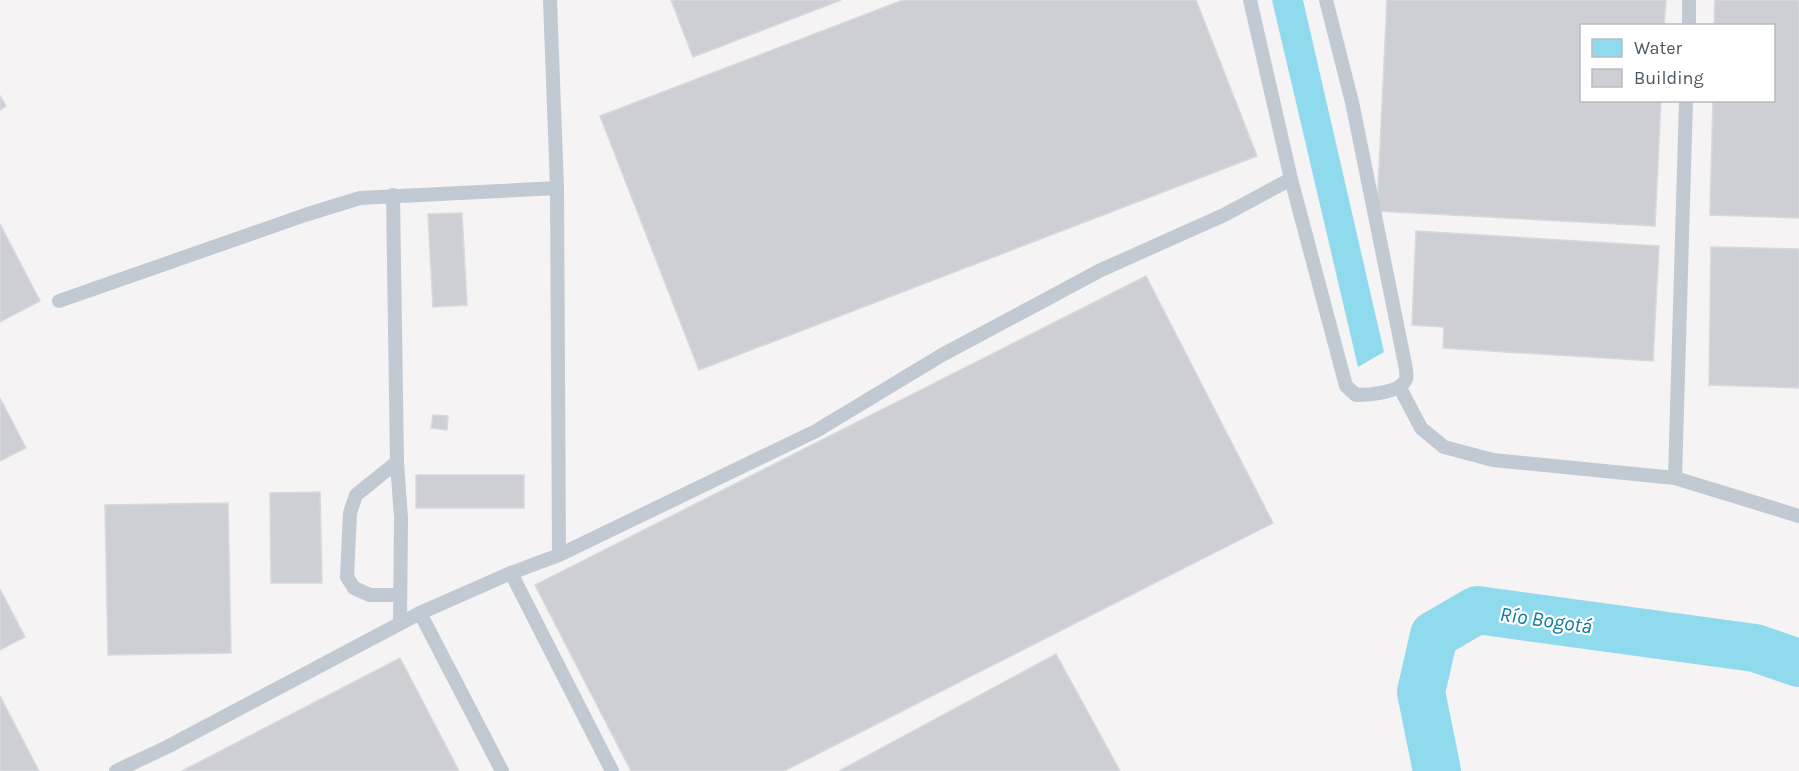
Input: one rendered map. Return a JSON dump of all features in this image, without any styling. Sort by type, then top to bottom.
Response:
[{"type":"lane","points":[[550,0],[557,188],[559,555]]},
{"type":"lane","points":[[1250,0],[1291,179],[1346,386],[1356,395],[1371,395],[1400,388],[1406,380],[1406,369],[1352,102],[1326,0]]},
{"type":"lane","points":[[1689,0],[1689,24]]},
{"type":"lane","points":[[1675,478],[1686,102]]},
{"type":"lane","points":[[116,771],[167,747],[420,613],[511,573],[559,555],[816,431],[942,355],[1031,307],[1101,270],[1224,215],[1291,179]]},
{"type":"lane","points":[[59,301],[360,198],[557,188]]},
{"type":"lane","points":[[393,195],[397,462],[401,518],[400,623]]},
{"type":"lane","points":[[1400,388],[1421,428],[1444,447],[1493,460],[1675,478],[1799,516]]},
{"type":"lane","points":[[397,462],[356,495],[350,513],[347,577],[354,588],[370,595],[399,595]]},
{"type":"lane","points":[[511,573],[612,771]]},
{"type":"lane","points":[[420,613],[502,771]]},
{"type":"water","points":[[1272,0],[1303,0],[1384,352],[1358,367]]},
{"type":"building","points":[[671,0],[841,0],[693,57]]},
{"type":"building","points":[[903,0],[1196,0],[1257,156],[699,370],[600,116]]},
{"type":"building","points":[[1387,0],[1666,0],[1664,24],[1580,24],[1580,102],[1661,102],[1655,226],[1377,211]]},
{"type":"building","points":[[1715,0],[1799,0],[1799,218],[1710,215],[1713,102],[1775,102],[1775,24],[1714,24]]},
{"type":"building","points":[[0,96],[6,106],[0,110]]},
{"type":"building","points":[[462,213],[467,305],[433,307],[428,214]]},
{"type":"building","points":[[0,224],[40,301],[0,322]]},
{"type":"building","points":[[1416,231],[1659,246],[1653,361],[1443,348],[1444,327],[1412,325]]},
{"type":"building","points":[[1711,247],[1799,249],[1799,388],[1709,385]]},
{"type":"building","points":[[1146,276],[1273,523],[784,771],[631,771],[535,585]]},
{"type":"building","points":[[0,398],[26,448],[0,461]]},
{"type":"building","points":[[433,415],[448,416],[447,430],[431,428]]},
{"type":"building","points":[[416,475],[524,475],[524,508],[416,508]]},
{"type":"building","points":[[320,492],[322,583],[271,583],[270,493]]},
{"type":"building","points":[[228,503],[231,653],[108,655],[105,505]]},
{"type":"building","points":[[0,589],[25,637],[0,650]]},
{"type":"building","points":[[1056,654],[1120,771],[839,771]]},
{"type":"building","points":[[400,658],[459,771],[182,771]]},
{"type":"building","points":[[0,696],[39,771],[0,771]]},
{"type":"waterway","name":"Río Bogotá","points":[[1437,771],[1421,692],[1434,635],[1477,610],[1755,648],[1799,663]]}]
